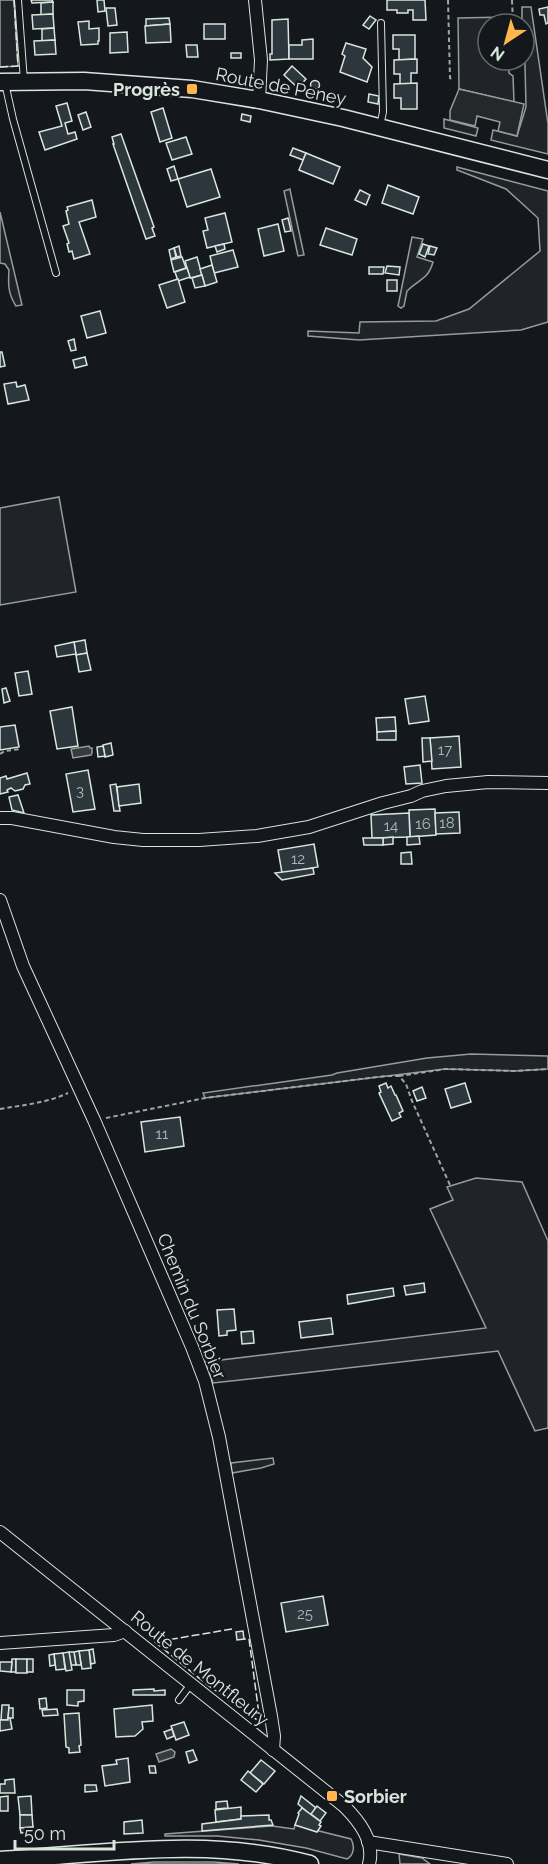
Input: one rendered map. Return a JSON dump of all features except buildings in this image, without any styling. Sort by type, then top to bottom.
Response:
[{"type":"main road","name":"Route de Peney","points":[[3,82],[68,80],[140,84],[259,100],[380,127],[548,170]]},
{"type":"main road","points":[[0,1860],[141,1850],[202,1849],[245,1851],[310,1864]]},
{"type":"street","points":[[255,0],[261,60],[259,100]]},
{"type":"street","points":[[0,818],[12,818],[114,837],[155,841],[199,840],[257,836],[309,827],[422,791],[446,786],[488,782],[548,783]]},
{"type":"street","name":"Chemin du Sorbier","points":[[0,900],[23,966],[94,1120],[192,1347],[210,1398],[256,1633],[273,1732],[273,1750]]},
{"type":"street","name":"Route de Montfleury","points":[[0,1532],[344,1806],[362,1827],[371,1854],[369,1864]]},
{"type":"street","points":[[0,1643],[114,1635],[125,1631]]},
{"type":"street","points":[[368,1842],[507,1864]]},
{"type":"lane","points":[[18,0],[24,81]]},
{"type":"lane","points":[[380,127],[383,112],[381,23]]},
{"type":"lane","points":[[3,82],[56,273]]},
{"type":"lane","points":[[179,1700],[191,1684]]},
{"type":"path","points":[[448,0],[450,78],[453,81]]},
{"type":"path","points":[[0,754],[20,748]]},
{"type":"path","points":[[94,1120],[205,1098],[446,1069],[548,1070]]},
{"type":"path","points":[[399,1076],[406,1084],[411,1101],[450,1185]]},
{"type":"path","points":[[0,1109],[58,1098],[79,1088]]},
{"type":"shaded area","points":[[0,0],[14,0],[18,66],[0,67]]},
{"type":"shaded area","points":[[522,7],[531,7],[532,12],[522,12]]},
{"type":"shaded area","points":[[458,18],[476,18],[476,72],[509,72],[513,76],[514,102],[459,89]]},
{"type":"shaded area","points":[[536,41],[548,124],[548,154],[491,140],[493,130],[517,136],[526,107],[525,72],[536,72]]},
{"type":"shaded area","points":[[459,89],[524,104],[517,136],[498,131],[500,122],[477,116],[475,126],[450,120],[450,111]]},
{"type":"shaded area","points":[[444,119],[478,128],[476,136],[444,128]]},
{"type":"shaded area","points":[[457,167],[548,191],[548,322],[521,330],[359,340],[308,336],[308,331],[359,333],[360,322],[436,321],[469,309],[540,251],[538,218],[506,189],[457,170]]},
{"type":"shaded area","points":[[290,189],[304,255],[298,256],[284,191]]},
{"type":"shaded area","points":[[0,212],[22,305],[16,306],[13,302],[9,289],[9,270],[5,264],[0,263]]},
{"type":"shaded area","points":[[412,237],[423,239],[417,257],[433,262],[426,276],[407,291],[404,306],[401,308],[398,306]]},
{"type":"shaded area","points":[[59,497],[76,592],[0,605],[0,508]]},
{"type":"shaded area","points":[[89,746],[92,748],[91,755],[73,758],[71,749]]},
{"type":"shaded area","points":[[471,1054],[548,1056],[548,1069],[515,1071],[445,1069],[205,1098],[203,1093],[332,1075],[427,1058]]},
{"type":"shaded area","points":[[476,1178],[522,1182],[548,1241],[548,1428],[535,1431],[498,1351],[213,1383],[205,1362],[486,1328],[430,1209],[453,1200],[447,1187]]},
{"type":"shaded area","points":[[273,1458],[274,1464],[232,1473],[231,1463]]},
{"type":"shaded area","points":[[171,1749],[175,1752],[174,1757],[159,1762],[156,1754]]},
{"type":"shaded area","points":[[295,1825],[351,1839],[352,1853],[347,1859],[306,1848],[259,1840],[217,1836],[165,1836],[165,1834],[272,1826],[294,1829]]},
{"type":"shaded area","points":[[399,1854],[422,1858],[430,1864],[400,1864]]},
{"type":"shaded area","points":[[214,1862],[239,1864],[131,1864]]},
{"type":"fence","points":[[0,67],[18,66],[14,0]]},
{"type":"fence","points":[[232,1629],[155,1642],[205,1683],[260,1722],[249,1639],[244,1639]]},
{"type":"place","name":"Progrès","points":[[192,89]]},
{"type":"place","name":"Sorbier","points":[[332,1796]]}]
